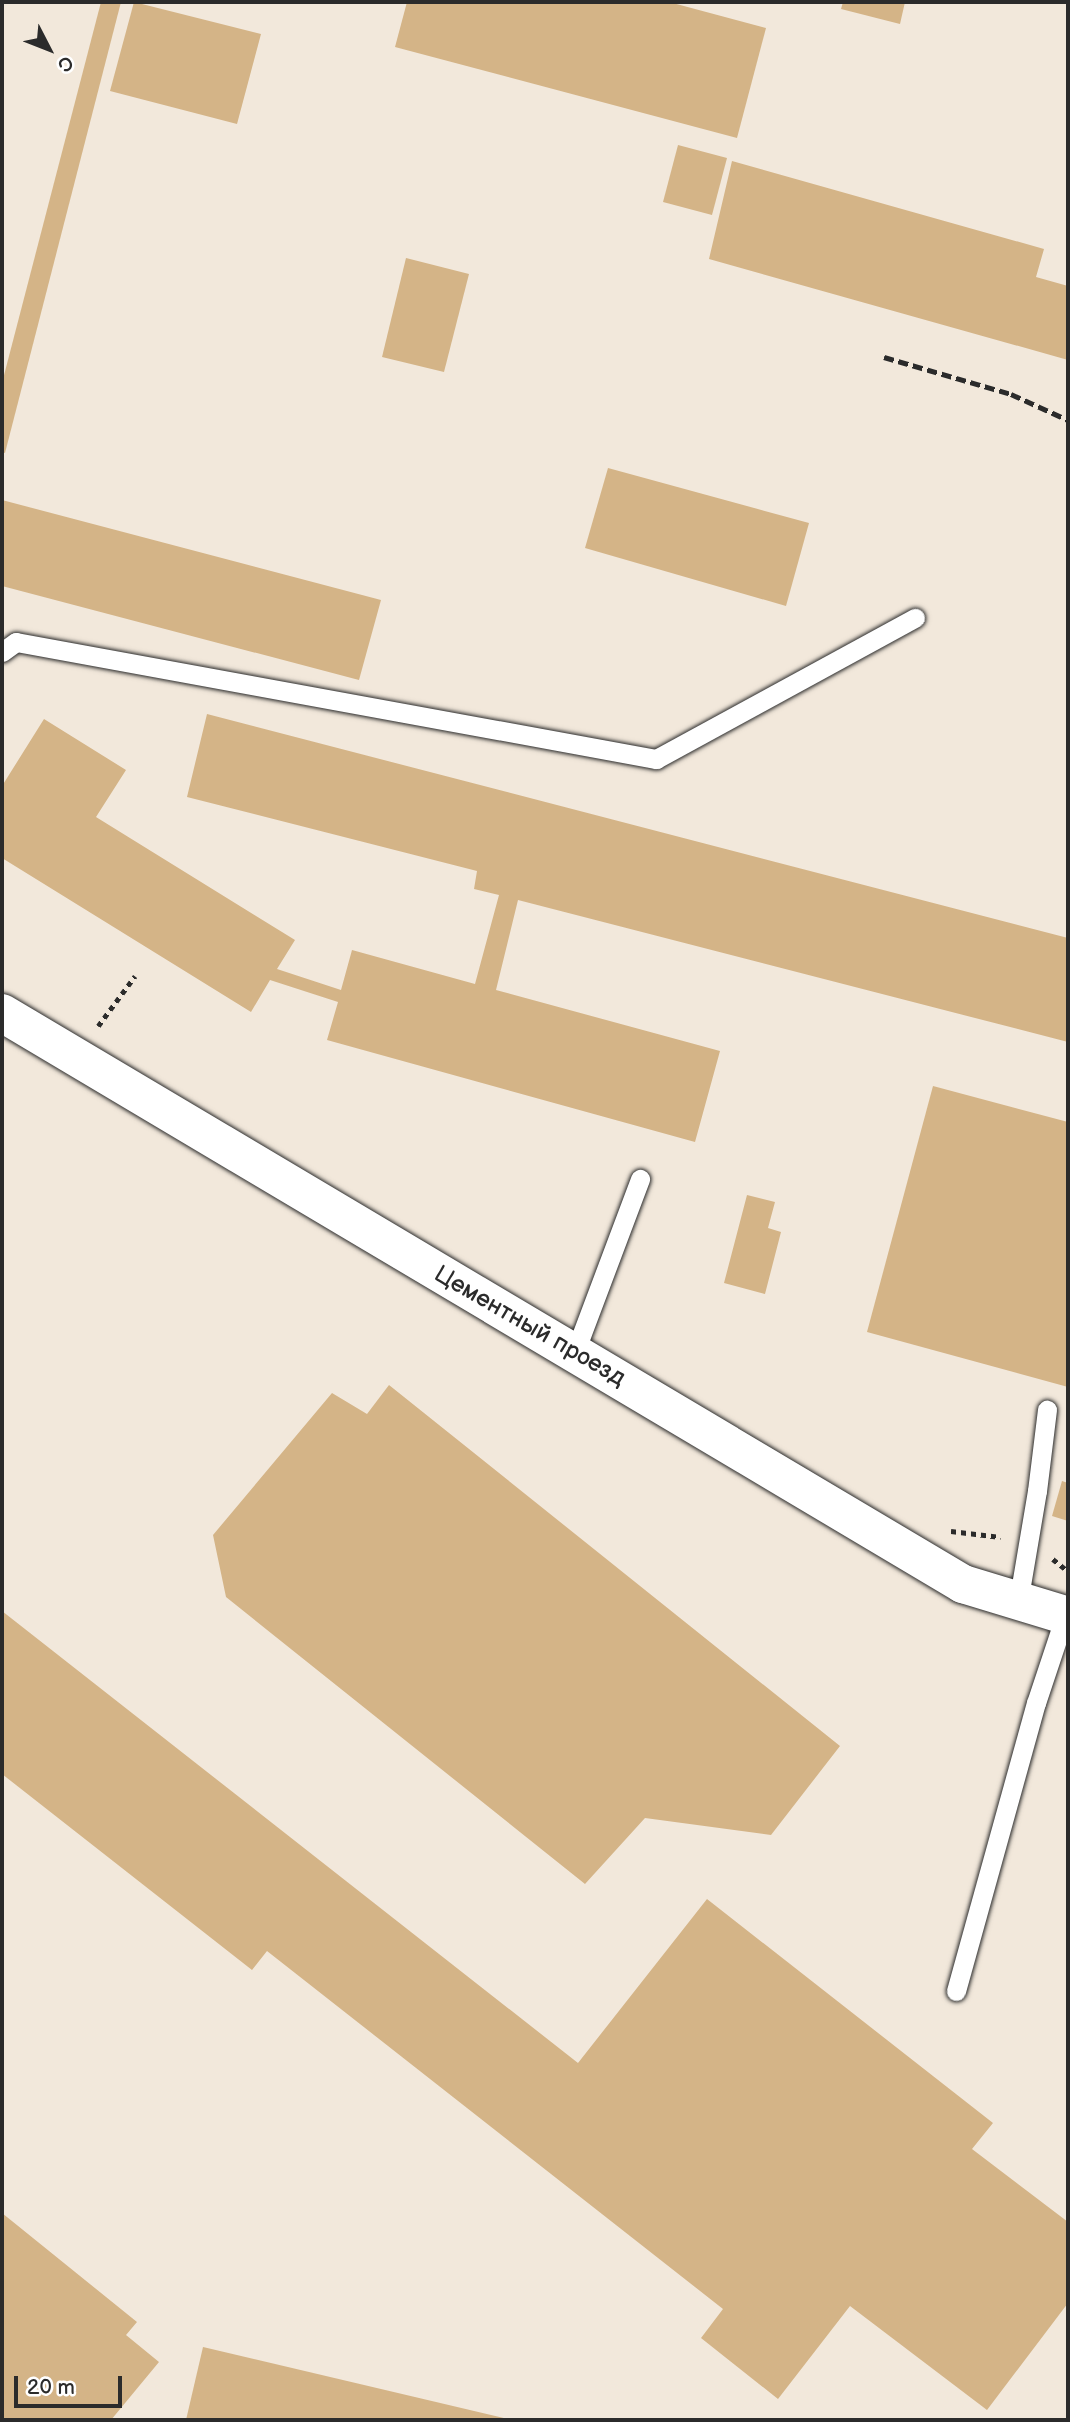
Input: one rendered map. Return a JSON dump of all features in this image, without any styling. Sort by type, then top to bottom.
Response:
[{"type":"street","name":"Цементный проезд","points":[[2,1013],[250,1163],[575,1352],[963,1584],[1067,1616]]},
{"type":"lane","points":[[2,652],[16,642],[656,759],[915,618]]},
{"type":"lane","points":[[575,1352],[640,1178]]},
{"type":"lane","points":[[1018,1603],[1037,1491],[1046,1410]]},
{"type":"lane","points":[[956,1991],[1036,1703],[1067,1616]]},
{"type":"path","points":[[93,1033],[135,976]]},
{"type":"shaded area","points":[[2,2],[1068,2],[1068,2420],[2,2420]]},
{"type":"building","points":[[101,2],[121,2],[5,453],[2,452],[2,383]]},
{"type":"building","points":[[134,2],[261,34],[237,124],[110,91]]},
{"type":"building","points":[[407,2],[669,2],[766,28],[737,138],[395,47]]},
{"type":"building","points":[[843,2],[905,2],[900,24],[841,9]]},
{"type":"building","points":[[678,145],[727,158],[712,215],[663,202]]},
{"type":"building","points":[[732,161],[1044,249],[1036,277],[1068,286],[1068,360],[709,259]]},
{"type":"building","points":[[406,258],[469,274],[444,372],[382,357]]},
{"type":"building","points":[[608,468],[809,523],[786,606],[585,548]]},
{"type":"building","points":[[2,500],[381,600],[359,680],[2,586]]},
{"type":"building","points":[[207,714],[1068,938],[1068,1042],[518,900],[496,990],[720,1051],[695,1142],[327,1040],[338,1002],[270,980],[251,1012],[2,858],[2,786],[44,719],[126,770],[96,817],[295,940],[277,969],[341,990],[352,950],[475,984],[499,895],[474,889],[477,871],[187,797]]},
{"type":"building","points":[[933,1086],[1068,1122],[1068,1387],[867,1332]]},
{"type":"building","points":[[747,1195],[775,1202],[768,1228],[781,1232],[765,1294],[724,1283]]},
{"type":"building","points":[[389,1385],[840,1746],[771,1835],[645,1818],[585,1884],[226,1597],[213,1535],[332,1393],[367,1414]]},
{"type":"building","points":[[1062,1481],[1068,1483],[1068,1521],[1052,1516]]},
{"type":"building","points":[[2,1611],[578,2063],[707,1899],[993,2123],[972,2149],[1068,2222],[1068,2303],[987,2410],[850,2306],[778,2399],[701,2338],[723,2309],[267,1951],[252,1970],[2,1774]]},
{"type":"building","points":[[2,2213],[137,2322],[126,2335],[159,2362],[111,2420],[2,2420]]},
{"type":"building","points":[[203,2347],[508,2419],[508,2420],[186,2420]]},
{"type":"railway","points":[[884,357],[1011,394],[1068,420]]}]
